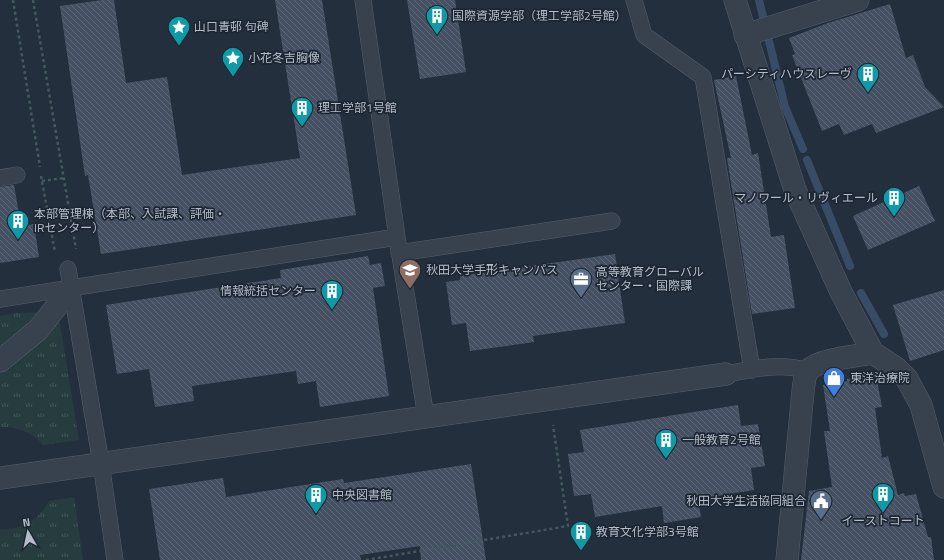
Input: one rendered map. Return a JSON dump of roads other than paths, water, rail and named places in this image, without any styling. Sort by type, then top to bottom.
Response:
[{"type":"street","points":[[735,0],[758,31],[794,190],[841,292],[873,353],[896,368],[907,379],[921,405],[936,422],[944,487]]},
{"type":"street","points":[[758,31],[858,0]]},
{"type":"street","points":[[0,361],[38,330],[69,278]]},
{"type":"street","points":[[787,560],[803,391],[808,371],[815,365],[825,362],[873,353]]},
{"type":"street","points":[[1,472],[100,463],[726,374]]},
{"type":"lane","points":[[363,0],[399,253],[426,416]]},
{"type":"lane","points":[[634,0],[644,35],[703,77],[752,370]]},
{"type":"lane","points":[[0,178],[17,175]]},
{"type":"lane","points":[[399,253],[612,221]]},
{"type":"lane","points":[[0,299],[69,278],[397,237]]},
{"type":"lane","points":[[69,278],[115,560]]},
{"type":"lane","points":[[726,374],[795,366],[808,371]]},
{"type":"waterway","points":[[759,0],[785,107],[803,149]]},
{"type":"waterway","points":[[807,160],[850,266]]},
{"type":"waterway","points":[[861,293],[884,334]]},
{"type":"place","name":"国際資源学部（理工学部2号館）","points":[[437,36]]},
{"type":"place","name":"山口青邨 句碑","points":[[179,46]]},
{"type":"place","name":"小花冬吉胸像","points":[[233,78]]},
{"type":"place","name":"パーシティハウスレーヴ","points":[[868,94]]},
{"type":"place","name":"理工学部1号館","points":[[302,128]]},
{"type":"place","name":"マノワール・リヴィエール","points":[[894,218]]},
{"type":"place","name":"本部管理棟（本部、入試課、評価・ IRセンター）","points":[[18,240]]},
{"type":"place","name":"秋田大学手形キャンパス","points":[[410,290]]},
{"type":"place","name":"高等教育グローバル センター・国際課","points":[[581,298]]},
{"type":"place","name":"情報統括センター","points":[[332,310]]},
{"type":"place","name":"東洋治療院","points":[[834,398]]},
{"type":"place","name":"一般教育2号館","points":[[666,460]]},
{"type":"place","name":"中央図書館","points":[[316,514]]},
{"type":"place","name":"イーストコート","points":[[883,514]]},
{"type":"place","name":"秋田大学生活協同組合","points":[[821,520]]},
{"type":"place","name":"教育文化学部3号館","points":[[581,552]]}]
